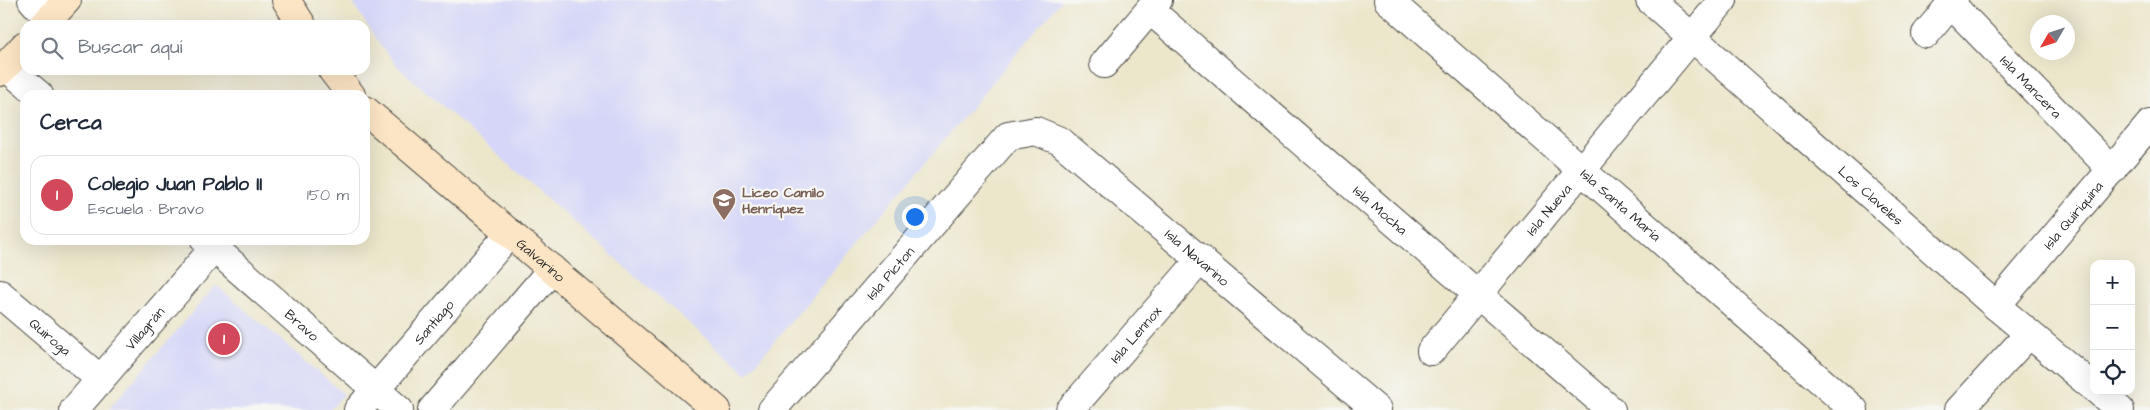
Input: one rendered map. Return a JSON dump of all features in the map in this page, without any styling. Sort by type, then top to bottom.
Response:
[{"type":"main road","points":[[286,0],[299,20]]},
{"type":"main road","points":[[3,69],[20,50]]},
{"type":"main road","points":[[336,75],[347,90]]},
{"type":"main road","name":"Galvarino","points":[[370,114],[717,410]]},
{"type":"street","name":"Isla Santa María","points":[[1388,0],[1854,410]]},
{"type":"street","name":"Los Claveles","points":[[1650,0],[1996,306],[2090,385]]},
{"type":"street","name":"Isla Nueva","points":[[1431,351],[1723,0]]},
{"type":"street","name":"Isla Mancera","points":[[1926,34],[1952,2],[2112,170]]},
{"type":"street","points":[[1104,64],[1154,5]]},
{"type":"street","name":"Isla Mocha","points":[[1154,5],[1477,294],[1611,410]]},
{"type":"street","points":[[3,69],[32,90]]},
{"type":"street","name":"Isla Quiriquina","points":[[1996,306],[2150,124]]},
{"type":"street","name":"Isla Navarino","points":[[1008,136],[1036,131],[1060,141],[1377,410]]},
{"type":"street","name":"Isla Picton","points":[[772,410],[1008,136]]},
{"type":"street","name":"Santiago","points":[[358,410],[510,233]]},
{"type":"street","name":"Villagrán","points":[[74,410],[209,245]]},
{"type":"street","name":"Bravo","points":[[211,245],[399,410]]},
{"type":"street","name":"Isla Lennox","points":[[1070,410],[1200,259]]},
{"type":"street","points":[[432,410],[552,269]]},
{"type":"street","name":"Quiroga","points":[[0,294],[100,379]]},
{"type":"street","points":[[1959,410],[2029,334]]},
{"type":"street","points":[[2103,395],[2120,410]]},
{"type":"shaded area","name":"Liceo Camilo Henríquez","points":[[351,0],[1062,0],[747,374],[398,67],[370,30],[370,20],[364,20]]},
{"type":"shaded area","points":[[216,285],[344,394],[330,410],[108,410]]},
{"type":"place","name":"Liceo Camilo Henríquez","points":[[724,221]]},
{"type":"place","name":"Colegio Juan Pablo II","points":[[224,339]]}]
